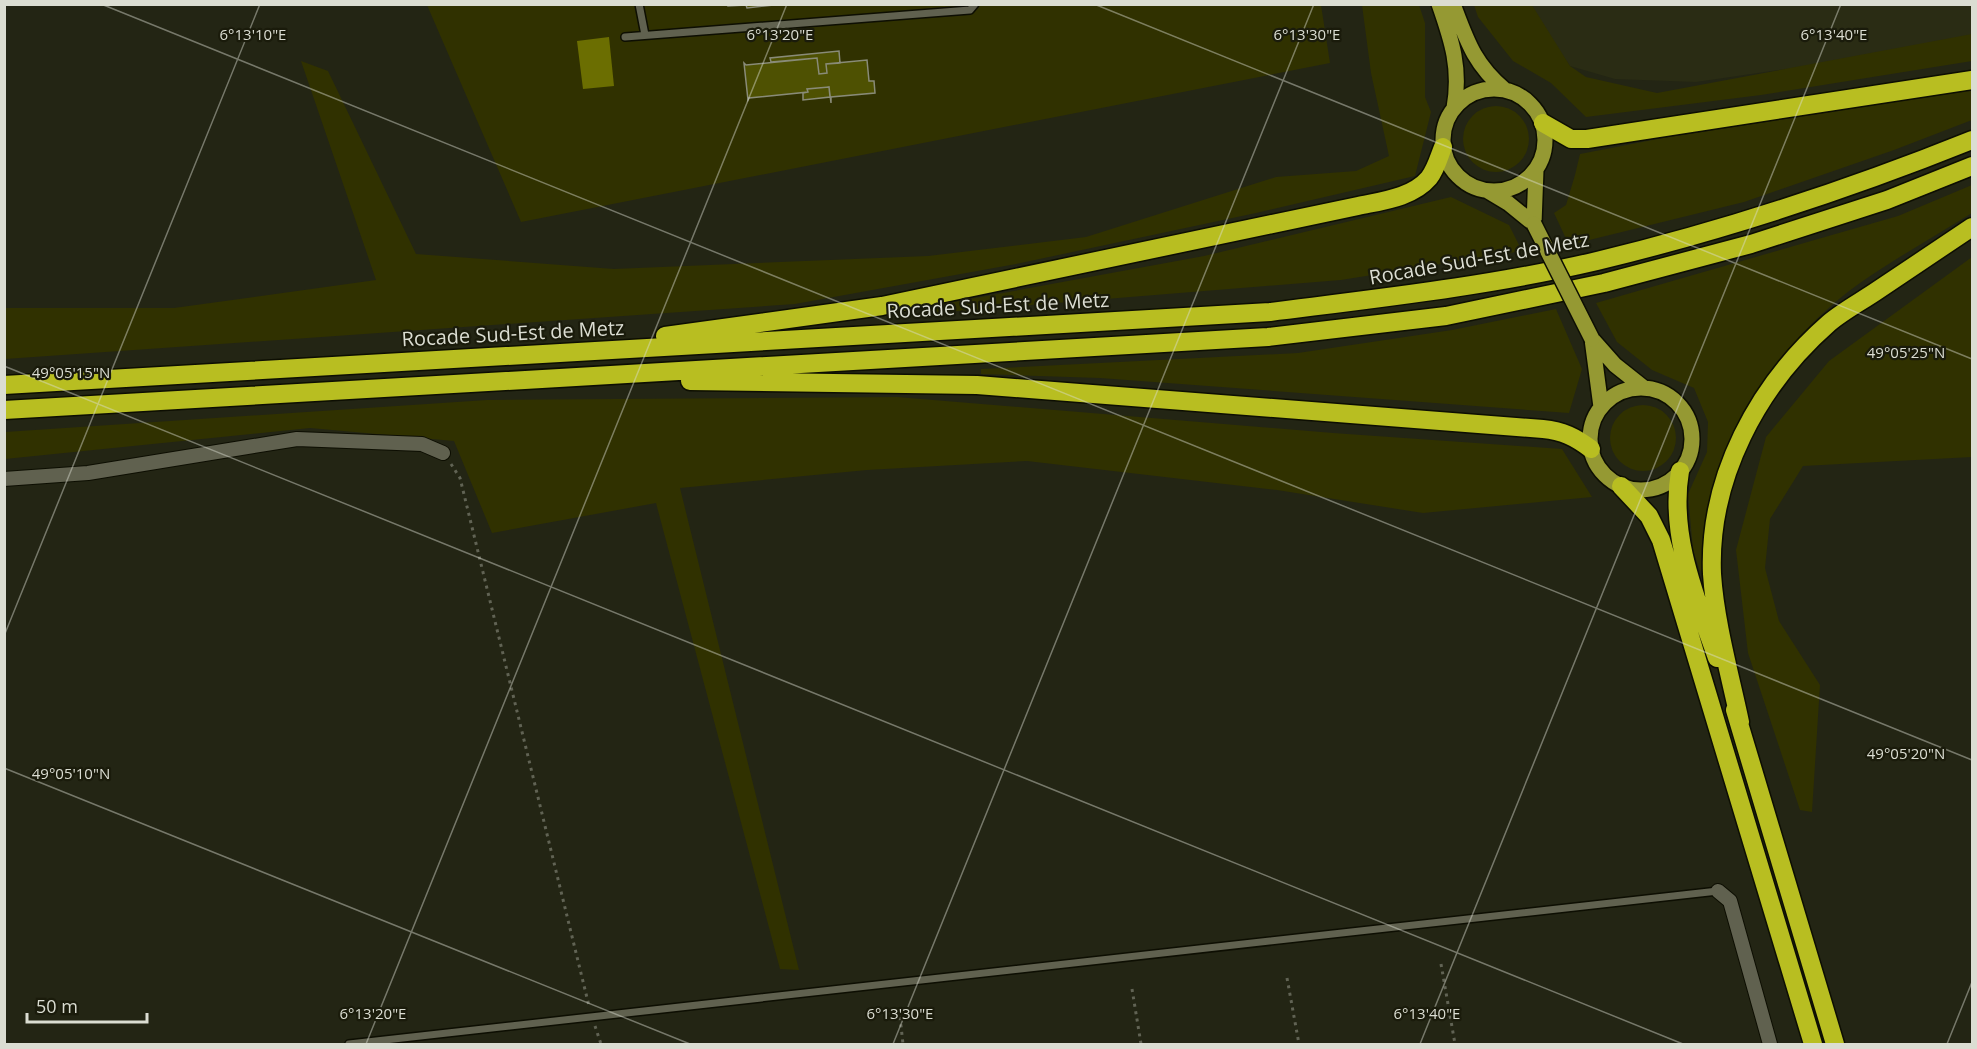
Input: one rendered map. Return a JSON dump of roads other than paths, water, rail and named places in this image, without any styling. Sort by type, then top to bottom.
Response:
[{"type":"highway","points":[[1543,123],[1571,139],[1587,139],[1972,80]]},
{"type":"highway","name":"Rocade Sud-Est de Metz","points":[[4,385],[1270,312],[1440,291],[1597,261],[1753,219],[1879,177],[1972,140]]},
{"type":"highway","points":[[538,354],[882,306],[1358,206],[1406,195],[1419,186],[1428,178],[1443,147]]},
{"type":"highway","points":[[4,410],[1268,338],[1446,316],[1604,283],[1751,244],[1887,200],[1972,166]]},
{"type":"highway","points":[[1740,722],[1715,601],[1712,573],[1718,504],[1726,475],[1747,425],[1759,404],[1796,356],[1830,322],[1972,227]]},
{"type":"highway","points":[[530,379],[977,385],[1563,431],[1591,449]]},
{"type":"highway","points":[[1680,471],[1677,491],[1679,536],[1695,597],[1740,722],[1835,1044]]},
{"type":"highway","points":[[1621,486],[1649,516],[1661,540],[1813,1044]]},
{"type":"main road","points":[[1439,4],[1451,39],[1458,75],[1454,108],[1445,126],[1443,147],[1448,163],[1458,177],[1508,203],[1534,224],[1592,339],[1615,365],[1644,388]]},
{"type":"main road","points":[[1454,4],[1477,61],[1505,90]]},
{"type":"main road","points":[[1454,108],[1465,98],[1477,92],[1491,89],[1505,90],[1518,94],[1528,102],[1537,111],[1543,123],[1546,139],[1544,155],[1536,170],[1523,183],[1506,190],[1488,191]]},
{"type":"main road","points":[[1534,224],[1536,170]]},
{"type":"main road","points":[[1592,339],[1601,407]]},
{"type":"main road","points":[[1644,388],[1656,390],[1667,396],[1685,413],[1692,437],[1691,449],[1680,471],[1668,482],[1653,488],[1637,490],[1621,486],[1602,471],[1591,449],[1590,432],[1601,407],[1620,392],[1644,388]]},
{"type":"street","points":[[4,479],[88,473],[297,440],[422,444],[443,453]]},
{"type":"street","points":[[1718,891],[1730,901],[1770,1044]]},
{"type":"lane","points":[[639,4],[645,35]]},
{"type":"lane","points":[[625,38],[970,10],[975,4]]},
{"type":"lane","points":[[349,1044],[1718,891]]}]
